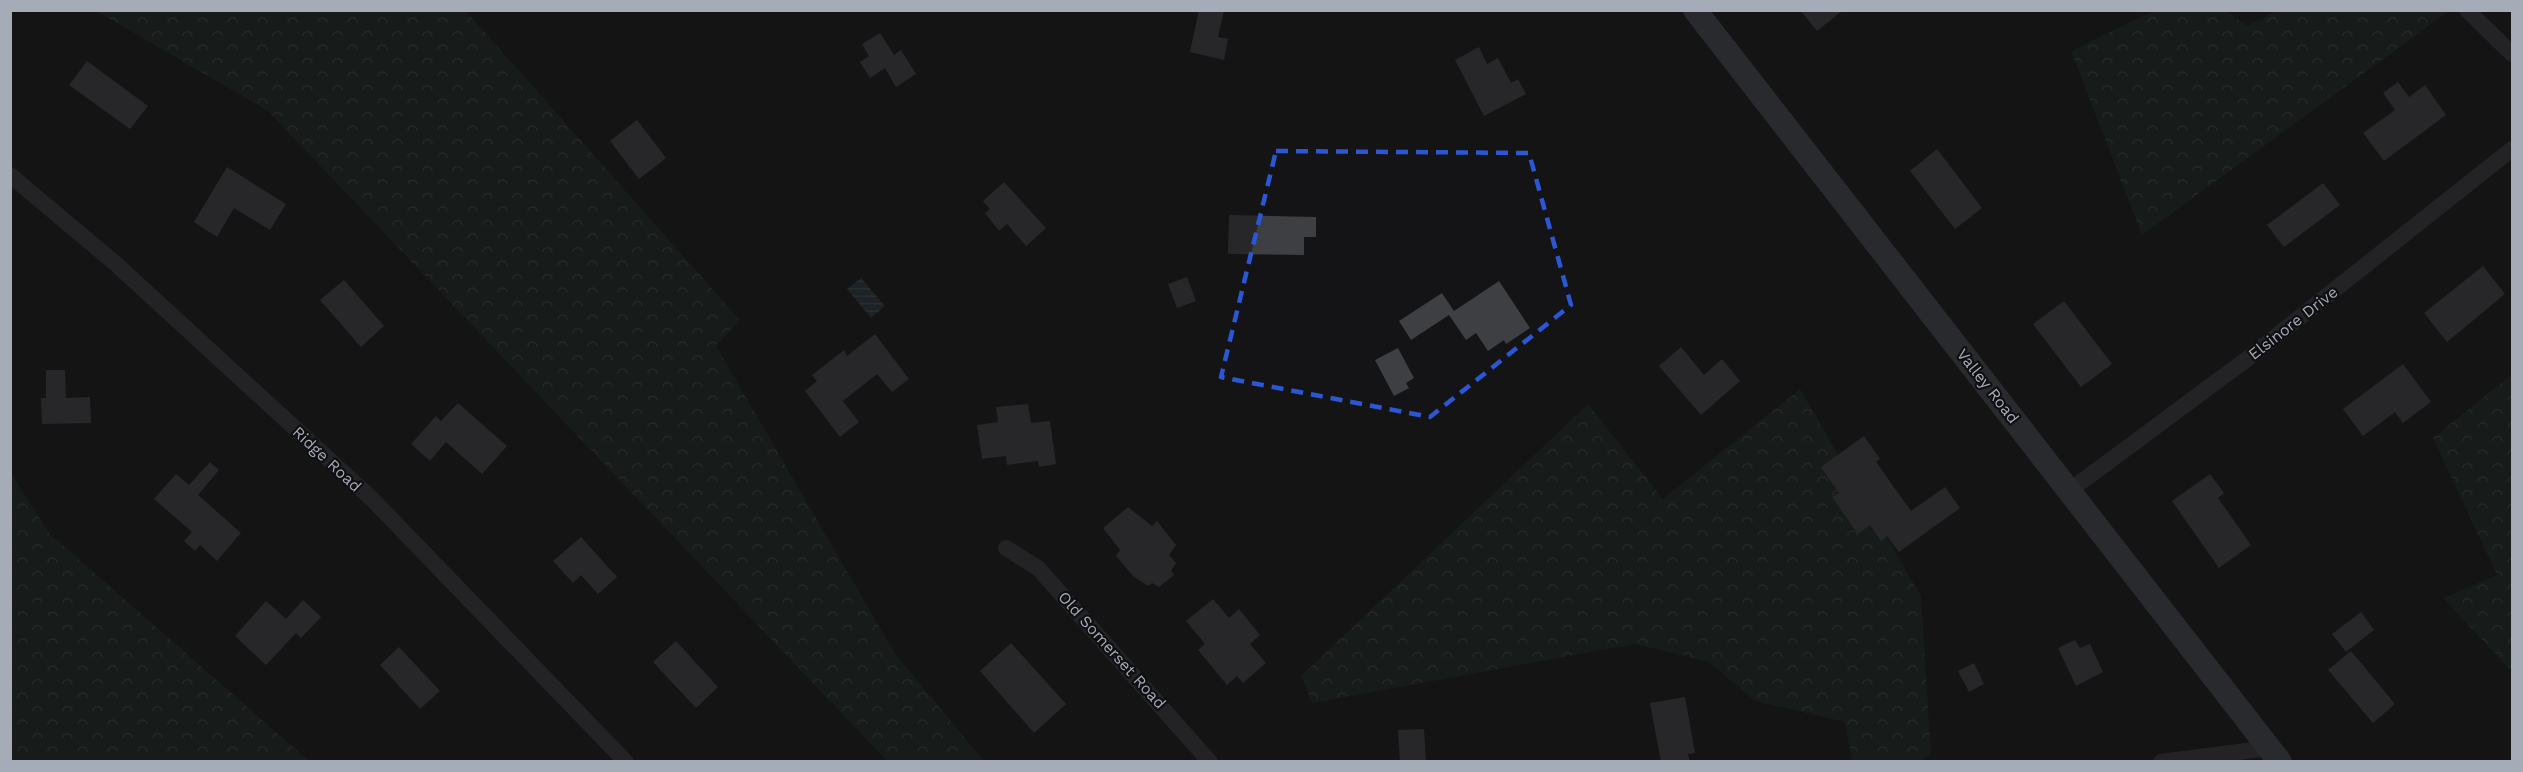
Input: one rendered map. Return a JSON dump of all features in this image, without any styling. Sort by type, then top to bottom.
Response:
[{"type":"main road","name":"Valley Road","points":[[1695,10],[2275,755]]},
{"type":"street","points":[[2467,10],[2512,54]]},
{"type":"street","name":"Elsinore Drive","points":[[2069,490],[2251,356],[2512,149]]},
{"type":"street","name":"Ridge Road","points":[[10,175],[116,264],[372,499],[626,762]]},
{"type":"street","name":"Old Somerset Road","points":[[1006,548],[1038,568],[1210,762]]},
{"type":"street","points":[[2161,762],[2275,755]]},
{"type":"highlighted area","points":[[1276,151],[1529,153],[1571,305],[1430,417],[1221,377]]},
{"type":"green space","points":[[96,11],[466,11],[740,320],[716,346],[894,652],[984,761],[887,761],[268,111]]},
{"type":"green space","points":[[2153,11],[2227,11],[2247,26],[2277,11],[2449,11],[2142,235],[2071,51]]},
{"type":"green space","points":[[2512,374],[2512,672],[2443,598],[2497,575],[2433,438]]},
{"type":"green space","points":[[1800,389],[1921,596],[1931,754],[1920,761],[1852,761],[1845,722],[1755,701],[1709,662],[1635,644],[1312,703],[1301,676],[1588,404],[1663,499]]},
{"type":"green space","points":[[11,473],[49,533],[309,761],[11,761]]},
{"type":"shaded area","points":[[861,278],[885,306],[871,318],[847,289]]},
{"type":"building","points":[[1199,10],[1224,10],[1218,37],[1228,39],[1224,60],[1190,52]]},
{"type":"building","points":[[1800,10],[1843,10],[1817,31]]},
{"type":"building","points":[[880,33],[894,55],[901,50],[916,74],[896,87],[885,68],[870,78],[860,62],[869,56],[862,44]]},
{"type":"building","points":[[1479,47],[1487,64],[1498,58],[1511,83],[1518,79],[1526,94],[1484,116],[1455,60]]},
{"type":"building","points":[[87,61],[148,106],[130,129],[69,85]]},
{"type":"building","points":[[2398,82],[2409,97],[2425,85],[2446,115],[2384,161],[2363,133],[2395,110],[2383,93]]},
{"type":"building","points":[[637,120],[666,158],[639,179],[610,141]]},
{"type":"building","points":[[1937,149],[1982,208],[1955,229],[1910,171]]},
{"type":"building","points":[[227,167],[286,204],[270,230],[234,208],[217,237],[194,222]]},
{"type":"building","points":[[1004,182],[1046,228],[1026,246],[1007,224],[999,231],[985,213],[990,209],[983,201]]},
{"type":"building","points":[[2323,183],[2340,205],[2284,247],[2267,225]]},
{"type":"building","points":[[1229,215],[1316,217],[1316,237],[1304,237],[1304,255],[1228,254]]},
{"type":"building","points":[[2483,266],[2505,294],[2447,342],[2424,313]]},
{"type":"building","points":[[1187,277],[1196,301],[1177,308],[1168,284]]},
{"type":"building","points":[[344,280],[384,326],[361,347],[320,300]]},
{"type":"building","points":[[1499,281],[1530,328],[1506,344],[1504,340],[1488,351],[1476,333],[1466,340],[1449,315],[1411,340],[1399,321],[1442,293],[1454,311]]},
{"type":"building","points":[[2064,301],[2112,364],[2081,387],[2033,324]]},
{"type":"building","points":[[875,334],[909,379],[892,392],[877,374],[843,401],[859,422],[840,437],[805,391],[817,381],[812,375],[844,350],[847,356]]},
{"type":"building","points":[[1681,347],[1704,375],[1722,359],[1740,381],[1701,415],[1659,366]]},
{"type":"building","points":[[1398,348],[1414,378],[1406,383],[1409,388],[1394,396],[1375,360]]},
{"type":"building","points":[[2403,364],[2431,402],[2403,423],[2395,412],[2363,436],[2343,409]]},
{"type":"building","points":[[46,370],[65,370],[66,398],[90,397],[91,423],[42,424],[41,398],[46,398]]},
{"type":"building","points":[[458,403],[507,446],[482,474],[446,442],[430,461],[411,444],[436,416],[441,421]]},
{"type":"building","points":[[1028,404],[1031,423],[1050,421],[1056,464],[1039,467],[1038,461],[1007,465],[1006,456],[982,459],[977,425],[998,422],[996,407]]},
{"type":"building","points":[[1864,436],[1880,459],[1876,462],[1911,511],[1945,487],[1960,508],[1899,552],[1887,536],[1881,541],[1870,525],[1858,534],[1832,497],[1839,493],[1821,467]]},
{"type":"building","points":[[210,462],[219,470],[198,495],[241,533],[217,561],[200,545],[195,551],[184,541],[192,532],[154,499],[176,474],[189,485]]},
{"type":"building","points":[[2210,474],[2224,493],[2218,498],[2251,545],[2219,568],[2172,501]]},
{"type":"building","points":[[1128,507],[1152,526],[1157,521],[1176,545],[1169,555],[1176,563],[1171,571],[1174,575],[1159,587],[1152,583],[1148,586],[1134,577],[1116,556],[1120,550],[1103,528]]},
{"type":"building","points":[[581,537],[617,577],[598,594],[581,575],[573,583],[553,561]]},
{"type":"building","points":[[1213,599],[1229,618],[1239,609],[1260,635],[1250,644],[1266,663],[1243,683],[1237,676],[1227,685],[1198,650],[1205,644],[1186,621]]},
{"type":"building","points":[[303,600],[321,617],[301,638],[296,633],[266,665],[235,636],[266,601],[286,619]]},
{"type":"building","points":[[2361,612],[2374,630],[2346,652],[2332,634]]},
{"type":"building","points":[[2075,640],[2080,648],[2090,644],[2103,672],[2076,686],[2058,648]]},
{"type":"building","points":[[676,641],[718,687],[696,708],[653,662]]},
{"type":"building","points":[[1011,643],[1066,704],[1034,733],[980,671]]},
{"type":"building","points":[[399,647],[440,691],[420,709],[380,665]]},
{"type":"building","points":[[2351,651],[2395,704],[2373,723],[2328,670]]},
{"type":"building","points":[[1974,663],[1984,684],[1969,692],[1958,671]]},
{"type":"building","points":[[1685,697],[1695,753],[1688,754],[1690,762],[1661,762],[1650,703]]},
{"type":"building","points":[[1424,729],[1426,762],[1400,762],[1398,730]]}]
